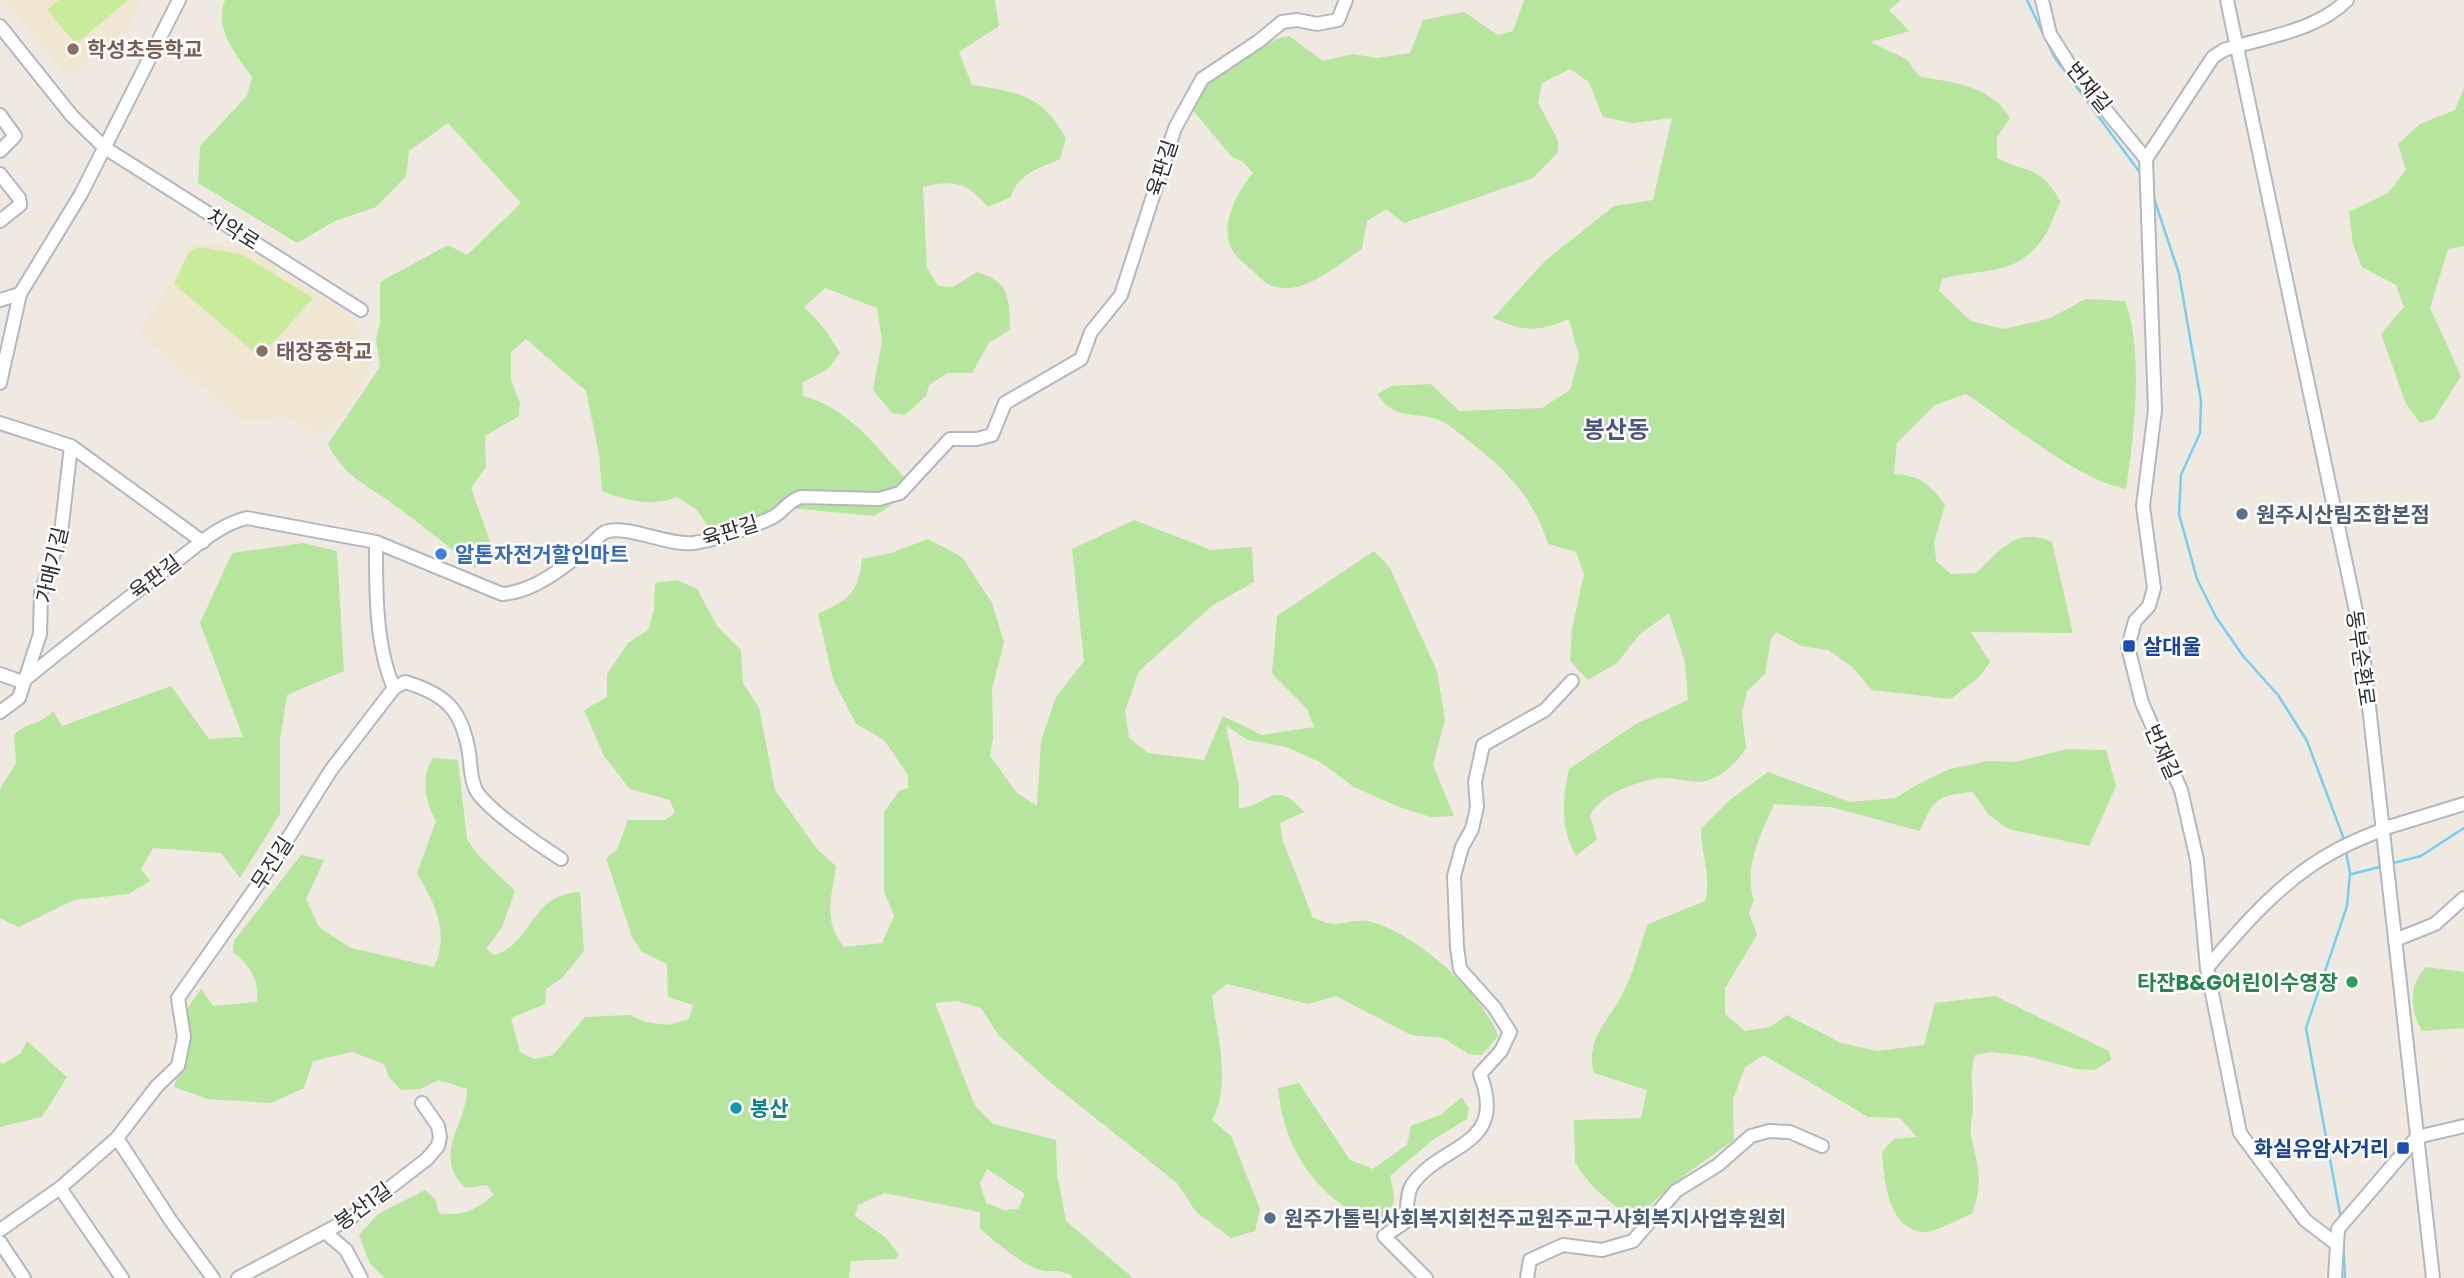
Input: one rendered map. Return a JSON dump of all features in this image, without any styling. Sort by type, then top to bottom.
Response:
[{"type":"street","points":[[0,383],[20,294],[105,148],[179,0]]},
{"type":"street","name":"육판길","points":[[22,681],[203,542],[237,520],[247,518],[376,542],[490,592],[521,593],[582,552],[603,533],[617,530],[660,541],[694,543],[772,518],[793,500],[801,497],[879,499],[900,493],[950,439],[977,439],[992,435],[1006,403],[1081,359],[1091,332],[1121,295],[1175,128],[1202,79],[1259,41],[1282,22],[1297,20],[1317,24],[1338,20],[1346,0]]},
{"type":"street","name":"번재길","points":[[2042,0],[2050,34],[2072,69],[2146,164],[2155,410],[2143,506],[2154,589],[2149,606],[2130,633],[2128,647],[2142,703],[2181,790],[2197,860],[2207,968],[2240,1133],[2305,1220],[2335,1243]]},
{"type":"street","name":"동부순환로","points":[[2227,0],[2361,635],[2433,1278]]},
{"type":"street","points":[[2146,164],[2213,57],[2237,46],[2305,26],[2336,11],[2347,0]]},
{"type":"street","name":"치악로","points":[[0,26],[72,116],[105,148],[361,310]]},
{"type":"street","points":[[0,115],[15,136],[0,151]]},
{"type":"street","points":[[0,174],[19,198],[20,205],[0,221]]},
{"type":"street","points":[[0,300],[20,294]]},
{"type":"street","points":[[0,423],[71,446],[203,542]]},
{"type":"street","name":"가매기길","points":[[22,681],[40,634],[41,592],[61,533],[71,446]]},
{"type":"street","points":[[376,542],[382,640],[387,673],[394,688],[405,682],[431,689],[452,705],[461,722],[477,792],[540,846],[561,859]]},
{"type":"street","points":[[0,674],[22,681],[19,698],[0,712]]},
{"type":"street","points":[[1426,1278],[1384,1236],[1405,1222],[1410,1188],[1420,1176],[1474,1139],[1488,1102],[1480,1074],[1501,1051],[1510,1032],[1494,1006],[1460,969],[1457,947],[1454,876],[1477,807],[1475,782],[1478,761],[1483,745],[1545,710],[1572,681]]},
{"type":"street","name":"무진길","points":[[0,1230],[60,1188],[117,1138],[127,1121],[178,1066],[184,1037],[178,998],[267,873],[331,770],[394,688]]},
{"type":"street","points":[[2207,968],[2239,930],[2284,887],[2345,846],[2381,830],[2464,804]]},
{"type":"street","points":[[2395,940],[2435,924],[2464,898]]},
{"type":"street","name":"봉산1길","points":[[238,1278],[326,1233],[427,1159],[438,1146],[438,1126],[422,1103]]},
{"type":"street","points":[[2335,1278],[2338,1228],[2417,1137],[2464,1126]]},
{"type":"street","points":[[1527,1278],[1530,1260],[1563,1245],[1602,1250],[1633,1241],[1676,1191],[1718,1165],[1751,1136],[1769,1132],[1790,1132],[1822,1146]]},
{"type":"street","points":[[117,1138],[171,1221],[213,1278]]},
{"type":"street","points":[[60,1188],[122,1278]]},
{"type":"street","points":[[326,1233],[346,1250],[361,1278]]},
{"type":"street","points":[[0,1242],[24,1278]]},
{"type":"shaded area","name":"학성초등학교","points":[[5,0],[142,0],[130,25],[73,74],[64,73]]},
{"type":"shaded area","name":"태장중학교","points":[[194,244],[247,248],[355,319],[369,365],[358,395],[327,432],[305,430],[285,414],[246,423],[142,336],[142,328]]},
{"type":"green space","points":[[59,0],[128,0],[76,44],[47,10]]},
{"type":"green space","points":[[225,0],[995,0],[999,26],[959,52],[972,85],[1003,90],[1038,104],[1066,138],[1060,159],[1024,177],[1011,197],[988,207],[974,193],[959,185],[943,183],[923,187],[927,268],[938,286],[953,287],[977,272],[996,281],[1006,293],[1010,330],[989,343],[972,373],[947,373],[929,385],[926,396],[905,415],[892,413],[873,390],[882,341],[877,308],[825,288],[804,307],[824,328],[840,353],[828,369],[802,383],[803,396],[834,409],[848,419],[907,480],[890,506],[874,516],[790,508],[753,533],[720,545],[697,510],[677,497],[658,502],[640,502],[602,491],[599,454],[586,391],[526,339],[511,352],[511,380],[520,403],[519,416],[485,436],[486,467],[471,488],[494,553],[481,566],[473,567],[351,474],[342,466],[328,444],[380,367],[376,338],[380,324],[380,282],[448,245],[467,255],[521,203],[448,123],[409,151],[406,176],[376,207],[335,221],[297,243],[198,183],[200,146],[247,96],[252,77],[233,50],[224,31],[222,11]]},
{"type":"green space","points":[[1524,0],[1901,0],[1889,10],[1909,31],[1870,42],[1906,59],[1920,77],[1971,87],[2002,107],[2010,118],[1997,137],[1997,158],[2040,176],[2061,202],[2044,237],[2022,259],[1998,269],[1942,279],[1939,291],[1971,321],[2003,329],[2048,319],[2086,299],[2125,301],[2131,321],[2136,368],[2132,445],[2126,489],[2085,474],[2064,462],[1966,394],[1935,405],[1897,443],[1894,474],[1911,476],[1924,482],[1945,505],[1934,542],[1936,561],[1951,574],[1976,573],[2002,549],[2019,539],[2039,538],[2052,542],[2073,633],[1971,632],[1990,662],[1980,676],[1951,699],[1872,690],[1851,666],[1828,650],[1801,646],[1776,632],[1771,639],[1765,674],[1747,691],[1742,713],[1746,749],[1730,768],[1715,778],[1704,781],[1655,779],[1611,795],[1595,808],[1590,816],[1597,839],[1576,856],[1567,835],[1564,814],[1569,769],[1636,724],[1688,700],[1685,662],[1669,613],[1640,634],[1617,663],[1588,680],[1570,661],[1572,629],[1584,574],[1576,552],[1548,544],[1535,513],[1518,487],[1496,463],[1455,430],[1439,420],[1398,412],[1384,403],[1377,394],[1392,386],[1431,384],[1459,411],[1542,408],[1570,390],[1579,357],[1569,319],[1531,329],[1493,318],[1545,261],[1614,206],[1653,200],[1672,118],[1632,123],[1603,117],[1589,82],[1570,69],[1542,83],[1538,103],[1558,140],[1558,152],[1533,178],[1404,223],[1386,209],[1367,221],[1362,249],[1316,280],[1286,288],[1272,286],[1264,281],[1234,253],[1229,243],[1228,222],[1235,200],[1253,173],[1243,162],[1231,156],[1187,103],[1198,90],[1276,39],[1289,36],[1323,61],[1353,54],[1377,58],[1410,53],[1423,20],[1464,12],[1498,35],[1513,31]]},
{"type":"green space","points":[[2464,88],[2464,246],[2448,249],[2430,308],[2461,376],[2434,419],[2420,423],[2406,404],[2381,334],[2404,307],[2396,285],[2362,267],[2353,244],[2349,212],[2388,193],[2406,170],[2398,144],[2420,124],[2455,110]]},
{"type":"green space","points":[[200,247],[243,255],[313,298],[260,357],[174,284],[189,252]]},
{"type":"green space","points":[[1134,520],[1211,550],[1252,547],[1254,582],[1213,605],[1139,671],[1125,711],[1129,738],[1148,753],[1204,760],[1223,716],[1262,735],[1314,727],[1307,709],[1272,674],[1277,616],[1374,551],[1390,568],[1437,671],[1445,720],[1433,765],[1454,816],[1431,817],[1399,807],[1354,787],[1320,762],[1286,747],[1248,740],[1226,726],[1239,786],[1239,808],[1277,795],[1293,801],[1304,812],[1280,823],[1283,841],[1313,918],[1334,924],[1367,921],[1405,937],[1425,950],[1462,983],[1478,1001],[1498,1036],[1482,1055],[1469,1054],[1443,1038],[1411,1035],[1336,996],[1308,1004],[1227,984],[1212,996],[1222,1075],[1218,1106],[1212,1120],[1231,1136],[1260,1209],[1255,1231],[1231,1238],[1196,1212],[1177,1183],[1050,1082],[999,1036],[981,1008],[956,1001],[935,1003],[975,1106],[993,1124],[1056,1140],[1057,1174],[1066,1221],[1133,1278],[1072,1278],[1062,1272],[1040,1270],[1016,1257],[980,1229],[980,1212],[884,1193],[858,1205],[855,1216],[885,1237],[899,1254],[896,1259],[851,1261],[849,1278],[385,1278],[370,1264],[359,1235],[378,1214],[425,1190],[435,1199],[439,1213],[448,1214],[468,1211],[494,1195],[487,1185],[465,1188],[455,1175],[451,1163],[453,1139],[466,1102],[467,1089],[439,1080],[420,1089],[401,1090],[389,1077],[384,1064],[352,1052],[313,1061],[304,1088],[271,1103],[208,1099],[174,1087],[181,1064],[177,1022],[201,989],[213,1006],[257,1002],[255,980],[245,962],[233,952],[234,941],[301,855],[324,860],[306,899],[319,927],[351,948],[434,967],[441,943],[438,919],[430,896],[417,873],[436,821],[429,806],[425,781],[433,758],[458,760],[467,839],[477,854],[515,891],[502,927],[486,949],[494,955],[507,949],[551,901],[563,895],[580,892],[584,951],[562,978],[546,989],[545,1004],[511,1018],[520,1052],[534,1059],[553,1055],[585,1017],[630,1015],[645,1022],[668,1025],[689,1019],[693,1005],[668,997],[667,964],[642,952],[632,937],[606,858],[617,850],[628,820],[665,820],[675,813],[670,800],[630,789],[604,756],[584,710],[607,697],[607,674],[628,643],[648,630],[654,611],[655,583],[677,580],[697,589],[717,626],[741,650],[743,683],[759,708],[775,790],[817,849],[836,866],[830,908],[837,937],[844,947],[882,943],[894,916],[884,891],[884,812],[899,791],[908,788],[908,775],[884,740],[856,724],[833,679],[818,614],[850,594],[858,580],[862,559],[891,553],[928,539],[962,557],[992,603],[1004,642],[992,689],[993,738],[990,756],[1017,793],[1037,806],[1041,741],[1056,697],[1084,661],[1072,549]],"holes":[[[987,1169],[1025,1194],[1018,1209],[1004,1210],[986,1203],[980,1183]]]},
{"type":"green space","points":[[303,543],[337,551],[344,671],[287,695],[280,739],[280,814],[240,878],[221,853],[153,848],[141,869],[150,881],[128,894],[74,900],[19,927],[0,918],[0,789],[16,763],[14,735],[53,711],[62,726],[171,686],[209,739],[243,737],[200,623],[232,553]]},
{"type":"green space","points":[[2067,749],[2106,750],[2116,786],[2089,846],[2008,829],[1988,814],[1973,792],[1944,797],[1938,801],[1933,805],[1920,831],[1831,807],[1774,804],[1752,863],[1751,888],[1754,900],[1749,913],[1757,935],[1725,988],[1725,1014],[1745,1031],[1770,1027],[1787,1015],[1841,1043],[1877,1051],[1924,1045],[1935,1003],[1995,996],[2109,1051],[2111,1060],[2095,1070],[2076,1069],[2027,1056],[1990,1052],[1975,1055],[1971,1132],[1979,1183],[1972,1214],[1925,1232],[1903,1223],[1890,1202],[1882,1152],[1894,1139],[1917,1137],[1900,1118],[1868,1117],[1764,1055],[1745,1067],[1733,1099],[1734,1140],[1686,1174],[1632,1220],[1595,1189],[1575,1162],[1574,1120],[1641,1118],[1647,1090],[1594,1073],[1592,1061],[1595,1040],[1626,987],[1648,924],[1705,901],[1707,875],[1701,829],[1731,799],[1768,772],[1850,802],[1896,798],[1950,769],[1988,761],[2015,762]]},
{"type":"green space","points":[[2426,967],[2464,972],[2464,1028],[2422,1031],[2415,1014],[2413,998],[2416,982]]},
{"type":"green space","points":[[27,1041],[67,1077],[42,1117],[0,1127],[0,1062],[3,1064],[20,1054]]},
{"type":"green space","points":[[1299,1083],[1350,1160],[1373,1169],[1407,1145],[1411,1126],[1440,1115],[1462,1097],[1469,1109],[1467,1119],[1434,1139],[1390,1176],[1394,1202],[1376,1222],[1355,1213],[1321,1187],[1296,1151],[1281,1110],[1278,1088]]},
{"type":"waterway","points":[[2027,0],[2055,58],[2141,174]]},
{"type":"waterway","points":[[2152,192],[2179,274],[2201,401],[2200,433],[2181,475],[2179,514],[2197,579],[2216,617],[2243,656],[2278,695],[2307,741],[2345,842]]},
{"type":"waterway","points":[[2393,863],[2421,856],[2464,828]]},
{"type":"waterway","points":[[2341,1219],[2306,1028],[2347,906],[2350,873],[2346,852]]},
{"type":"waterway","points":[[2352,874],[2383,866]]},
{"type":"waterway","points":[[2343,1233],[2345,1278]]},
{"type":"place","name":"학성초등학교","points":[[73,49]]},
{"type":"place","name":"태장중학교","points":[[262,351]]},
{"type":"place","name":"원주시산림조합본점","points":[[2242,514]]},
{"type":"place","name":"알톤자전거할인마트","points":[[441,554]]},
{"type":"place","name":"살대울","points":[[2129,646]]},
{"type":"place","name":"타잔B&G어린이수영장","points":[[2352,982]]},
{"type":"place","name":"봉산","points":[[736,1108]]},
{"type":"place","name":"화실유암사거리","points":[[2403,1148]]},
{"type":"place","name":"원주가톨릭사회복지회천주교원주교구사회복지사업후원회","points":[[1270,1218]]},
{"type":"district","name":"봉산동","points":[[1616,429]]}]
